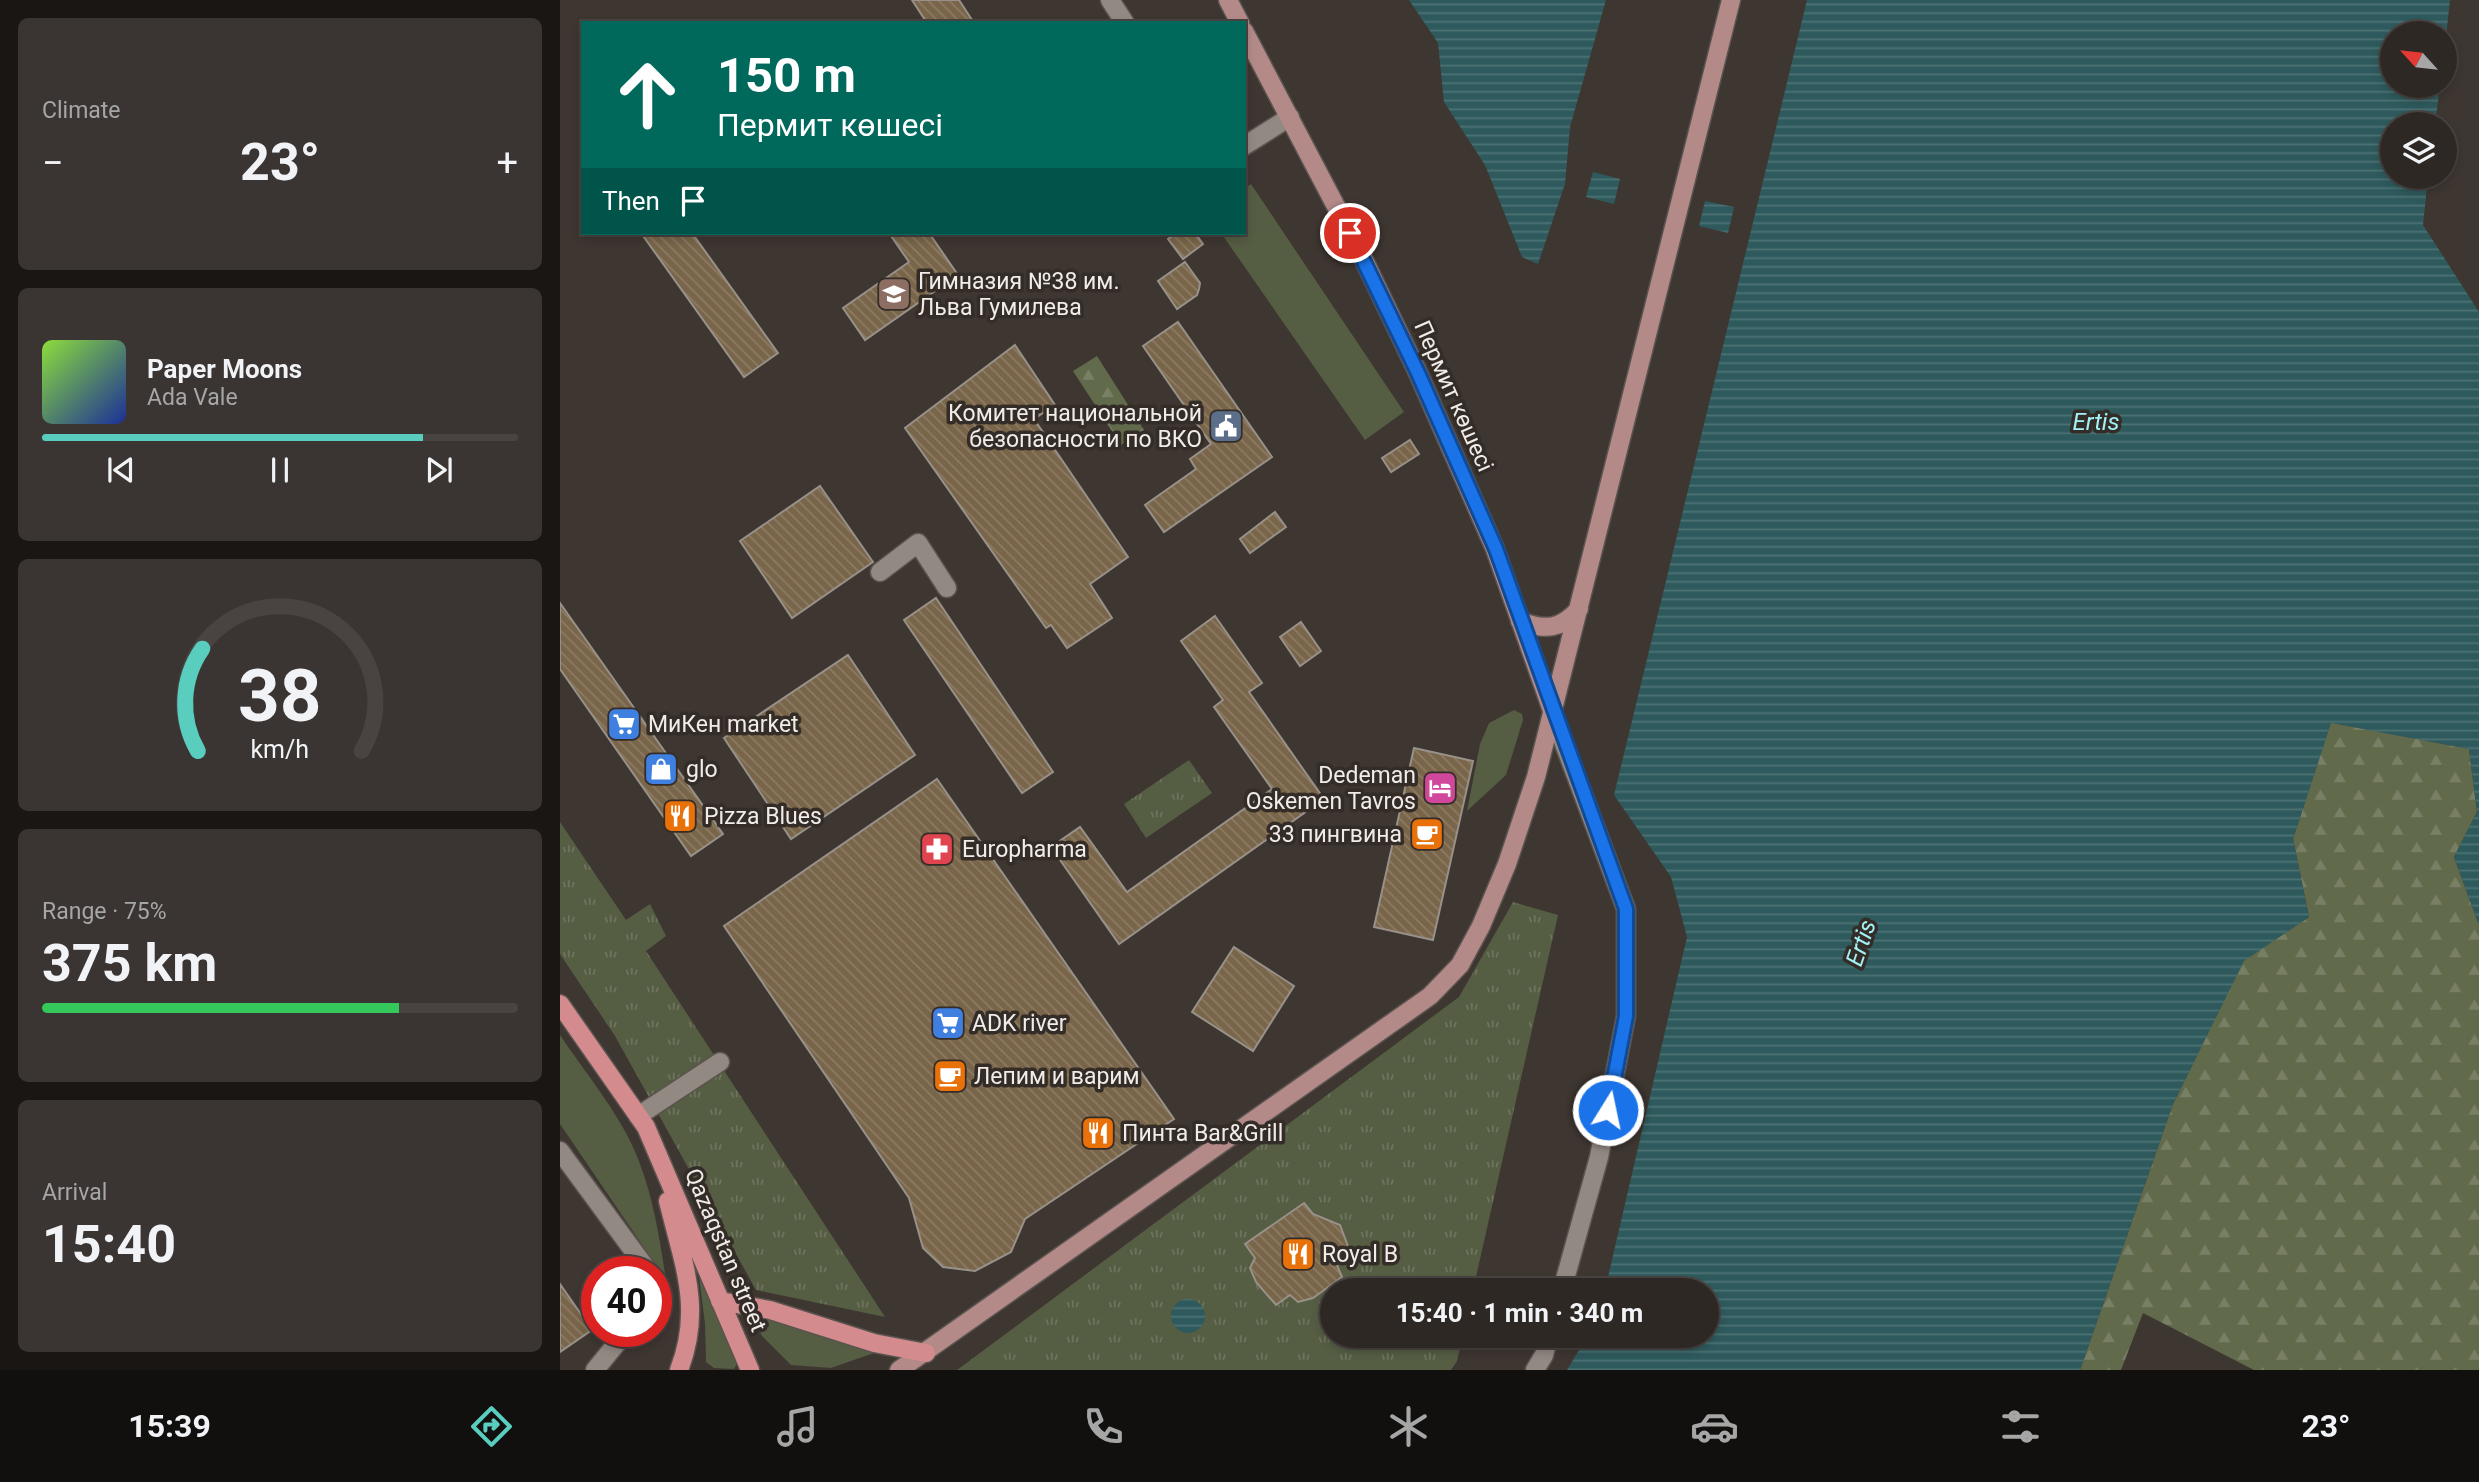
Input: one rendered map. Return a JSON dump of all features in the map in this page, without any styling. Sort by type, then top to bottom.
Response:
[{"type":"main road","points":[[1228,0],[1239,21]]},
{"type":"main road","points":[[899,1370],[1430,996],[1460,965],[1481,926],[1507,864],[1554,717],[1731,0]]},
{"type":"main road","name":"Пермит көшесі","points":[[1246,35],[1418,373],[1496,549],[1554,717]]},
{"type":"main road","points":[[1520,621],[1543,629],[1564,625],[1581,606]]},
{"type":"main road","name":"Qazaqstan street","points":[[560,1004],[638,1116],[656,1150],[750,1370]]},
{"type":"main road","name":"Qazaqstan street","points":[[656,1150],[683,1254],[692,1312],[690,1342],[679,1370]]},
{"type":"main road","points":[[720,1301],[770,1310],[874,1343],[926,1353]]},
{"type":"street","points":[[1110,0],[1124,21]]},
{"type":"street","points":[[1246,145],[1290,117]]},
{"type":"street","points":[[880,572],[918,543],[947,588]]},
{"type":"street","points":[[1554,717],[1626,909],[1626,1016],[1599,1157],[1565,1278]]},
{"type":"street","points":[[638,1116],[720,1062]]},
{"type":"street","points":[[560,1151],[637,1256]]},
{"type":"street","points":[[596,1370],[614,1347]]},
{"type":"street","points":[[1535,1370],[1546,1348]]},
{"type":"green space","points":[[1251,184],[1404,412],[1365,440],[1222,235],[1246,235],[1246,188]]},
{"type":"green space","points":[[1097,356],[1144,430],[1121,445],[1073,371]]},
{"type":"green space","points":[[1514,710],[1522,714],[1523,720],[1506,775],[1467,811],[1480,744],[1489,723]]},
{"type":"green space","points":[[2331,722],[2469,749],[2477,812],[2454,857],[2479,925],[2479,1370],[2254,1370],[2143,1313],[2121,1370],[2080,1370],[2173,1104],[2244,960],[2309,917],[2293,839]]},
{"type":"green space","points":[[1189,760],[1212,793],[1146,838],[1124,804]]},
{"type":"green space","points":[[560,822],[626,920],[650,904],[666,936],[646,951],[885,1317],[756,1290],[615,1036],[560,954]]},
{"type":"green space","points":[[1513,902],[1558,915],[1476,1278],[1320,1278],[1320,1348],[1460,1348],[1457,1361],[1451,1370],[957,1370],[1459,997]]},
{"type":"green space","points":[[560,1035],[615,1114],[633,1147],[653,1207],[662,1256],[650,1256],[560,1124]]},
{"type":"green space","points":[[695,1245],[740,1358],[734,1369],[714,1368],[706,1362],[705,1324]]},
{"type":"green space","points":[[749,1311],[874,1353],[831,1368],[791,1365],[762,1336]]},
{"type":"water","points":[[1409,0],[1606,0],[1570,127],[1565,184],[1538,264],[1522,257],[1485,165],[1444,102],[1438,43]]},
{"type":"water","name":"Ertis","points":[[1807,0],[2450,0],[2448,21],[2380,21],[2380,98],[2438,98],[2437,112],[2380,112],[2380,189],[2427,189],[2423,225],[2479,312],[2479,925],[2454,857],[2477,812],[2469,749],[2331,723],[2293,839],[2309,917],[2244,961],[2173,1104],[2080,1370],[1567,1370],[1580,1348],[1719,1348],[1719,1278],[1608,1278],[1687,937],[1671,877],[1614,795]]},
{"type":"water","points":[[1593,172],[1620,179],[1614,204],[1586,197]]},
{"type":"water","points":[[1705,201],[1734,207],[1728,233],[1699,226]]},
{"type":"water","points":[[1188,1299],[1200,1304],[1205,1316],[1200,1328],[1188,1333],[1176,1328],[1171,1316],[1176,1304]]},
{"type":"building","points":[[912,0],[959,0],[973,21],[926,21]]},
{"type":"building","points":[[642,235],[693,235],[778,353],[744,377]]},
{"type":"building","name":"Гимназия №38 им. Льва Гумилева","points":[[890,235],[930,235],[958,275],[865,340],[843,308],[909,262]]},
{"type":"building","points":[[1174,235],[1196,235],[1203,244],[1183,259],[1168,239]]},
{"type":"building","points":[[1185,262],[1200,283],[1199,289],[1197,295],[1177,309],[1158,281]]},
{"type":"building","points":[[1178,322],[1272,457],[1164,532],[1145,505],[1196,469],[1190,459],[1211,444],[1143,346]]},
{"type":"building","points":[[1015,345],[1055,405],[1034,419],[1128,557],[1090,584],[1112,618],[1067,648],[1051,625],[1046,628],[905,428]]},
{"type":"building","points":[[1410,440],[1419,454],[1391,472],[1382,458]]},
{"type":"building","points":[[820,486],[873,562],[792,618],[740,541]]},
{"type":"building","points":[[1275,512],[1286,527],[1250,553],[1240,539]]},
{"type":"building","points":[[936,598],[1053,772],[1022,793],[904,620]]},
{"type":"building","points":[[560,603],[723,834],[691,856],[560,669]]},
{"type":"building","points":[[1215,616],[1262,683],[1249,692],[1324,799],[1119,944],[1051,847],[1080,827],[1127,892],[1272,789],[1214,707],[1223,700],[1181,641]]},
{"type":"building","points":[[1301,622],[1321,651],[1300,666],[1280,637]]},
{"type":"building","points":[[848,655],[915,755],[791,839],[724,738]]},
{"type":"building","points":[[1414,748],[1473,761],[1433,940],[1374,927]]},
{"type":"building","name":"ADK river","points":[[937,779],[1174,1119],[1025,1219],[1011,1252],[975,1271],[943,1267],[923,1248],[909,1198],[724,926]]},
{"type":"building","points":[[1234,947],[1294,986],[1253,1051],[1192,1012]]},
{"type":"building","name":"Royal B","points":[[1304,1203],[1313,1214],[1340,1225],[1349,1249],[1336,1263],[1342,1277],[1320,1278],[1320,1293],[1313,1298],[1298,1302],[1290,1295],[1276,1305],[1256,1282],[1250,1268],[1255,1258],[1245,1244]]},
{"type":"building","points":[[560,1284],[581,1314],[581,1338],[560,1352]]},
{"type":"place","name":"Гимназия №38 им. Льва Гумилева","points":[[894,294]]},
{"type":"place","name":"Комитет национальной безопасности по ВКО","points":[[1226,426]]},
{"type":"place","name":"МиКен market","points":[[624,724]]},
{"type":"place","name":"glo","points":[[661,769]]},
{"type":"place","name":"Dedeman Oskemen Tavros","points":[[1440,788]]},
{"type":"place","name":"Pizza Blues","points":[[680,816]]},
{"type":"place","name":"33 пингвина","points":[[1427,834]]},
{"type":"place","name":"Europharma","points":[[937,849]]},
{"type":"place","name":"ADK river","points":[[948,1023]]},
{"type":"place","name":"Лепим и варим","points":[[950,1076]]},
{"type":"place","name":"Пинта Bar&Grill","points":[[1098,1133]]},
{"type":"place","name":"Royal B","points":[[1298,1254]]},
{"type":"route","points":[[1350,233],[1418,373],[1496,549],[1554,717],[1626,909],[1626,1016],[1608,1110]]}]
